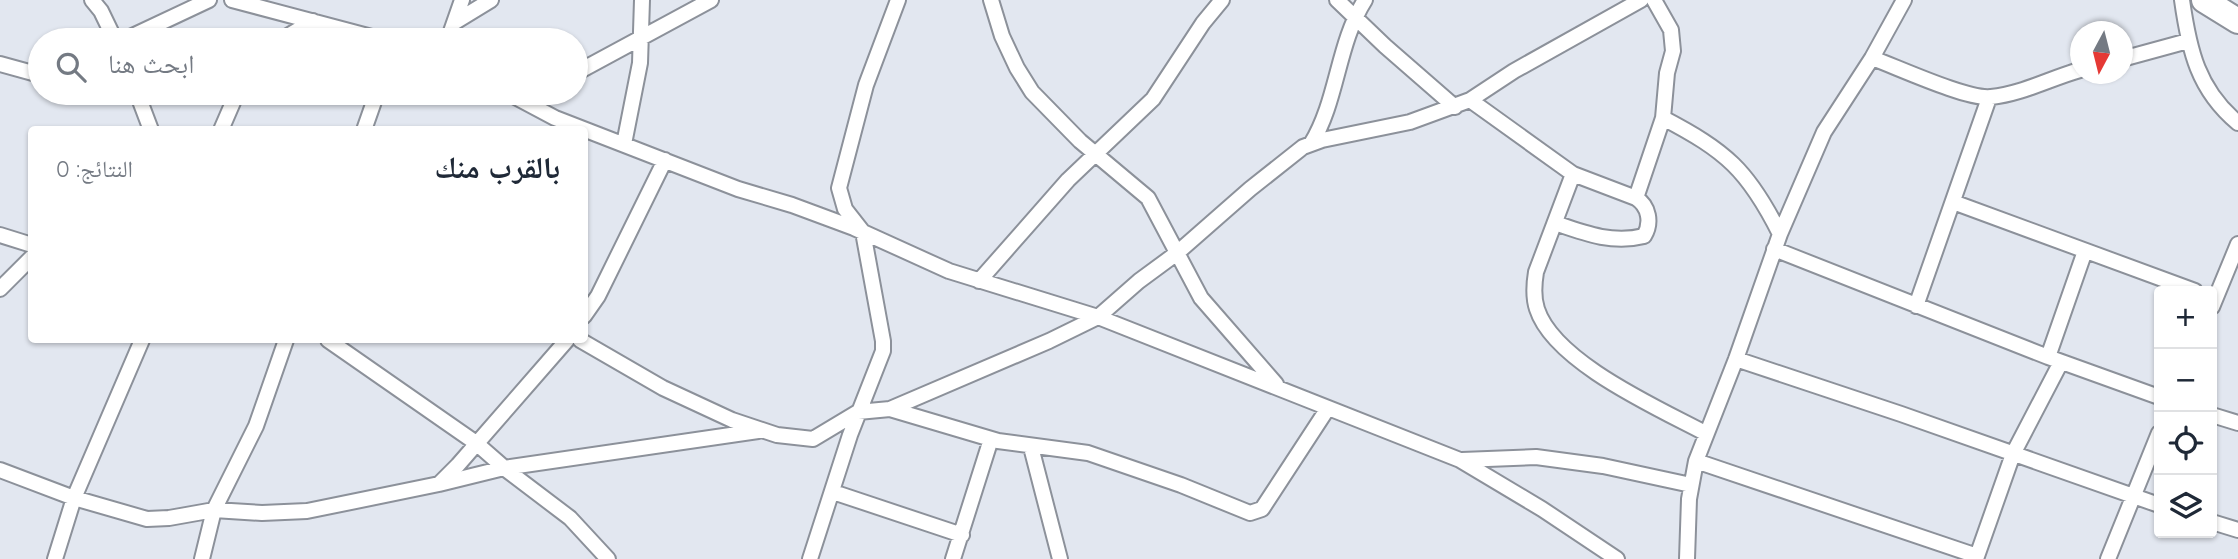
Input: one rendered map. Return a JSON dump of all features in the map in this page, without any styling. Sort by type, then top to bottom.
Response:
[{"type":"street","points":[[92,0],[109,28]]},
{"type":"street","points":[[150,28],[209,0]]},
{"type":"street","points":[[232,0],[339,28]]},
{"type":"street","points":[[453,28],[462,0]]},
{"type":"street","points":[[455,22],[491,0]]},
{"type":"street","points":[[624,144],[638,80],[642,0]]},
{"type":"street","points":[[588,67],[711,0]]},
{"type":"street","points":[[810,559],[858,412],[879,365],[883,341],[863,232],[841,200],[841,176],[866,85],[898,0]]},
{"type":"street","points":[[991,0],[1002,36],[1032,92],[1094,153],[1148,198],[1205,303],[1279,388]]},
{"type":"street","points":[[979,281],[1094,153],[1153,99],[1203,23],[1222,0]]},
{"type":"street","points":[[1337,0],[1455,107]]},
{"type":"street","points":[[1311,144],[1323,124],[1356,18],[1365,0]]},
{"type":"street","points":[[890,409],[1049,341],[1098,317],[1297,151],[1311,144],[1410,122],[1455,107],[1641,0]]},
{"type":"street","points":[[1636,198],[1663,118],[1667,73],[1673,51],[1671,30],[1654,0]]},
{"type":"street","points":[[1687,559],[1691,485],[1696,461],[1774,249],[1824,132],[1872,58],[1904,0]]},
{"type":"street","points":[[2182,0],[2193,59],[2219,108],[2238,123]]},
{"type":"street","points":[[301,28],[313,21]]},
{"type":"street","points":[[2133,56],[2188,41]]},
{"type":"street","points":[[1872,58],[1954,89],[1989,98],[2070,74]]},
{"type":"street","points":[[0,64],[28,72]]},
{"type":"street","points":[[1916,306],[1989,98]]},
{"type":"street","points":[[1470,100],[1573,174],[1636,198],[1645,204],[1647,211],[1647,231],[1644,236],[1608,239],[1555,223]]},
{"type":"street","points":[[142,105],[149,126]]},
{"type":"street","points":[[223,126],[232,105]]},
{"type":"street","points":[[365,126],[373,105]]},
{"type":"street","points":[[527,105],[576,126]]},
{"type":"street","points":[[1663,118],[1726,156],[1752,185],[1780,234]]},
{"type":"street","points":[[588,130],[738,189],[792,205],[863,232],[934,265],[1098,317],[1460,460],[1542,509],[1595,552],[1618,559]]},
{"type":"street","points":[[588,310],[598,296],[665,160]]},
{"type":"street","points":[[1573,174],[1536,272],[1533,288],[1537,310],[1565,350],[1632,395],[1705,433]]},
{"type":"street","points":[[1952,202],[2182,286]]},
{"type":"street","points":[[0,235],[28,244]]},
{"type":"street","points":[[2217,292],[2238,246]]},
{"type":"street","points":[[1774,249],[2054,360],[2154,395]]},
{"type":"street","points":[[1696,461],[1977,557],[2013,454],[2054,360],[2085,251]]},
{"type":"street","points":[[0,289],[28,261]]},
{"type":"street","points":[[55,559],[74,498],[141,343]]},
{"type":"street","points":[[202,559],[214,510],[256,426],[285,343]]},
{"type":"street","points":[[332,343],[476,443],[570,518],[608,559]]},
{"type":"street","points":[[439,484],[564,343]]},
{"type":"street","points":[[585,343],[663,388],[732,420],[777,435],[813,439],[858,412],[890,409],[991,439],[1031,447],[1088,453],[1181,485],[1242,511],[1256,512],[1262,509],[1328,408]]},
{"type":"street","points":[[1735,359],[2154,503]]},
{"type":"street","points":[[2217,417],[2238,423]]},
{"type":"street","points":[[0,470],[74,498],[147,519],[214,510],[262,513],[307,511],[504,468],[763,430]]},
{"type":"street","points":[[953,559],[991,439]]},
{"type":"street","points":[[2108,559],[2154,445]]},
{"type":"street","points":[[1031,447],[1060,559]]},
{"type":"street","points":[[1460,460],[1536,457],[1691,485]]},
{"type":"street","points":[[833,492],[962,535]]},
{"type":"street","points":[[2217,524],[2238,530]]}]
